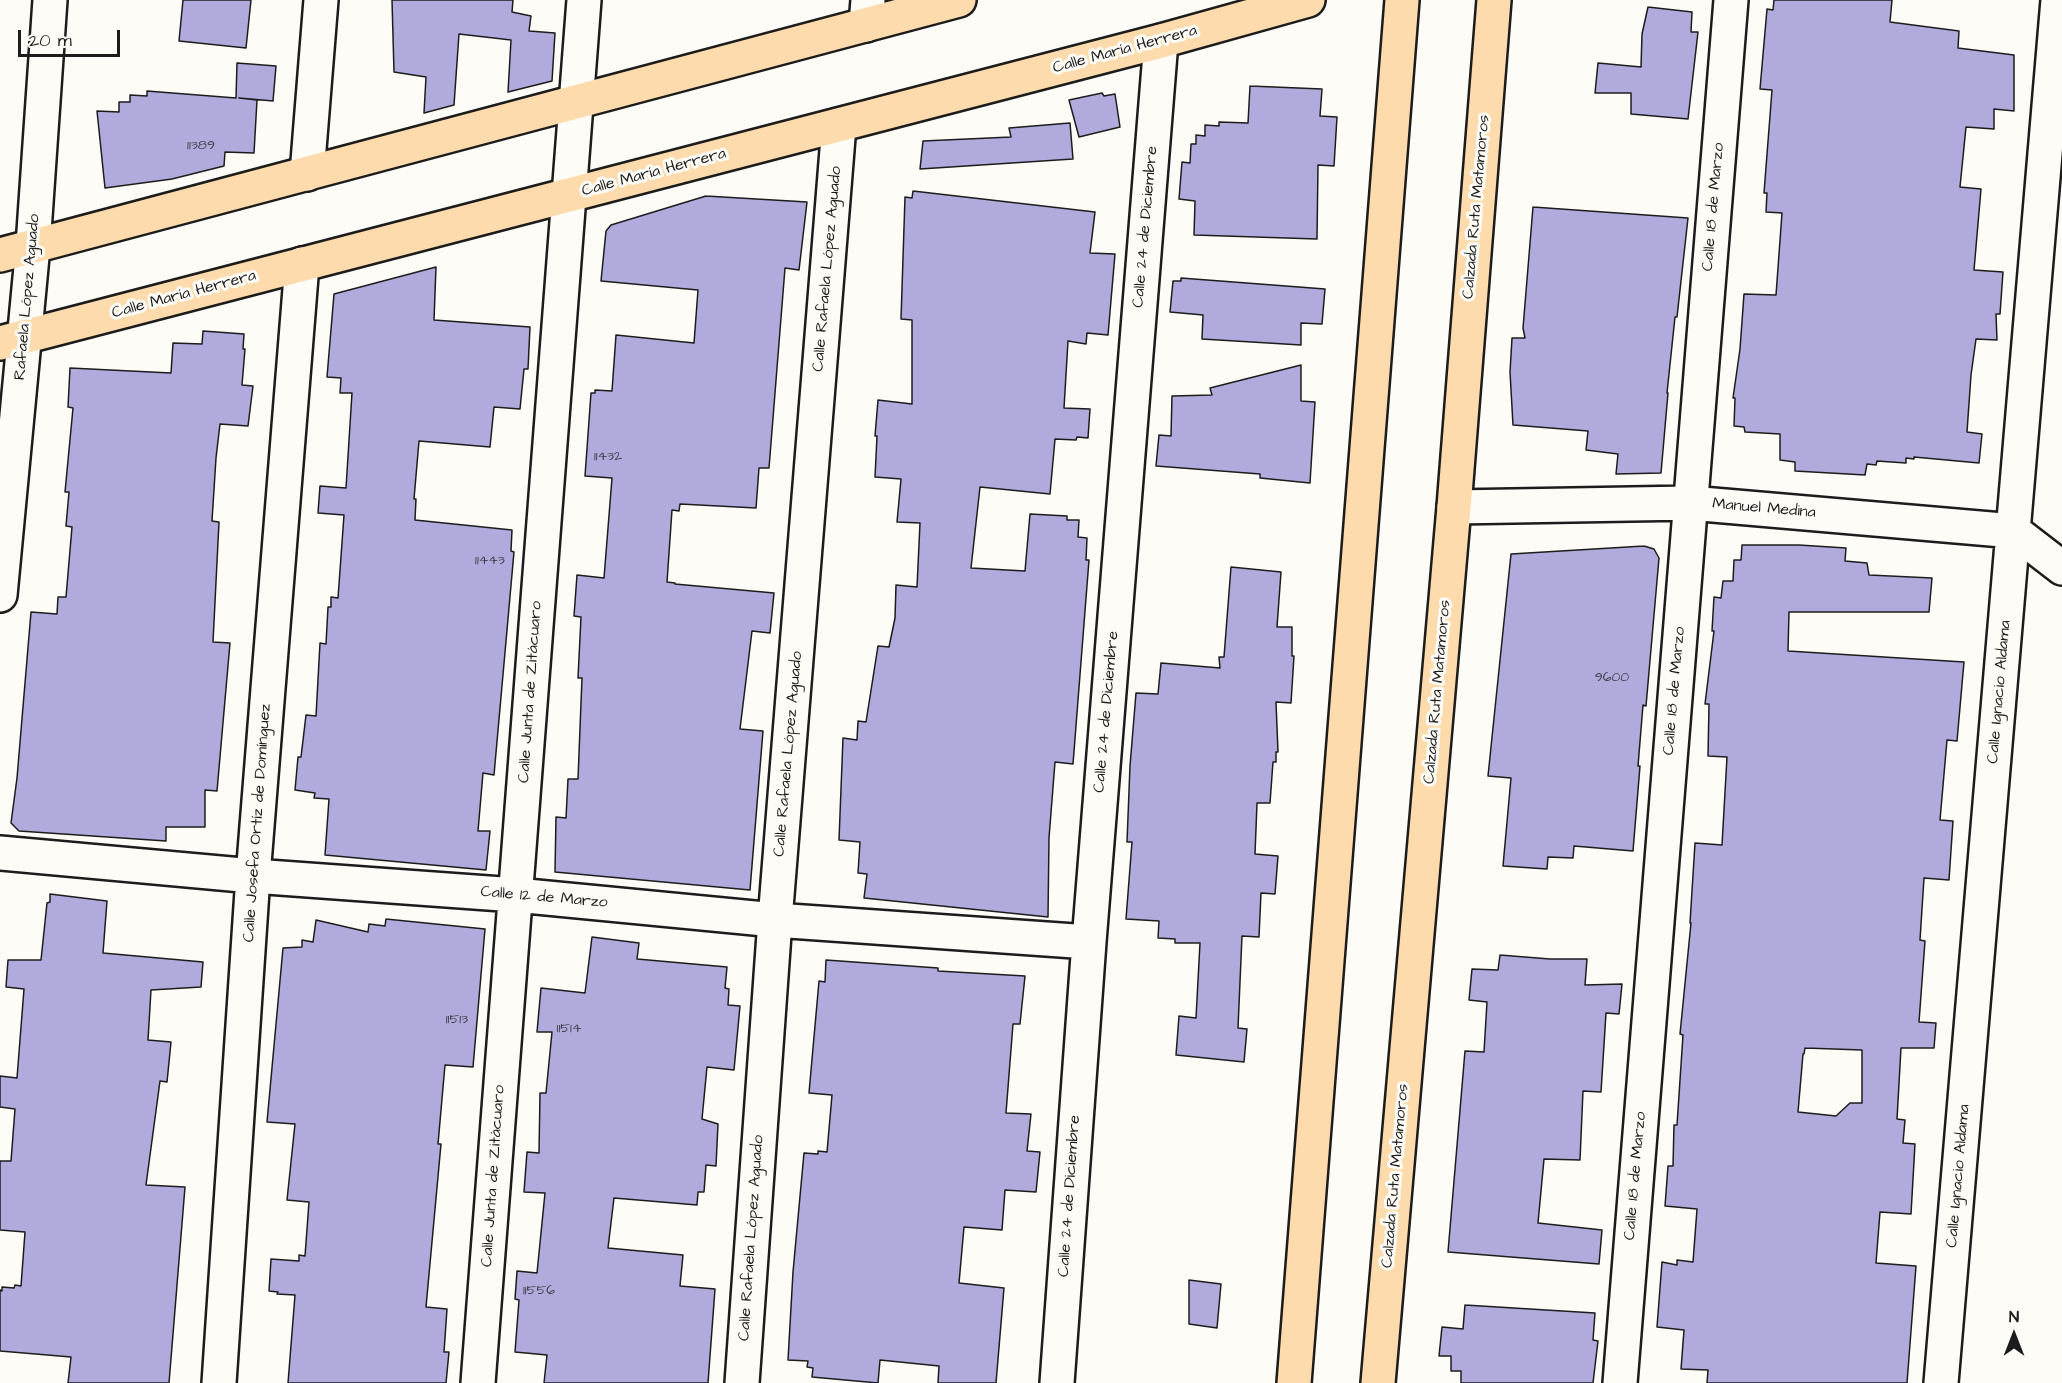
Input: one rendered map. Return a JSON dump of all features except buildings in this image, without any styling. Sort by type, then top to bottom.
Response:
[{"type":"main road","points":[[0,255],[576,102],[867,12],[959,0]]},
{"type":"main road","name":"Calle María Herrera","points":[[12,340],[1161,41],[1308,0]]},
{"type":"main road","points":[[1294,1383],[1402,0]]},
{"type":"main road","name":"Calzada Ruta Matamoros","points":[[1378,1383],[1454,507],[1494,0]]},
{"type":"street","name":"Rafaela López Aguado","points":[[0,595],[12,340],[33,246],[50,0]]},
{"type":"street","points":[[307,174],[321,0]]},
{"type":"street","name":"Calle Junta de Zitácuaro","points":[[478,1383],[584,0]]},
{"type":"street","name":"Calle 18 de Marzo","points":[[1620,1383],[1731,0]]},
{"type":"street","name":"Calle Ignacio Aldama","points":[[1941,1383],[2014,531],[2052,203],[2058,0]]},
{"type":"street","name":"Calle 24 de Diciembre","points":[[1057,1383],[1089,942],[1161,41]]},
{"type":"street","name":"Calle Rafaela López Aguado","points":[[742,1383],[839,125]]},
{"type":"street","name":"Calle Josefa Ortíz de Domínguez","points":[[219,1383],[253,876],[302,264]]},
{"type":"street","name":"Manuel Medina","points":[[1454,507],[1690,503],[2014,531]]},
{"type":"street","points":[[2014,531],[2062,568]]},
{"type":"street","name":"Calle 12 de Marzo","points":[[0,853],[253,876],[516,895],[776,920],[1089,942]]}]
